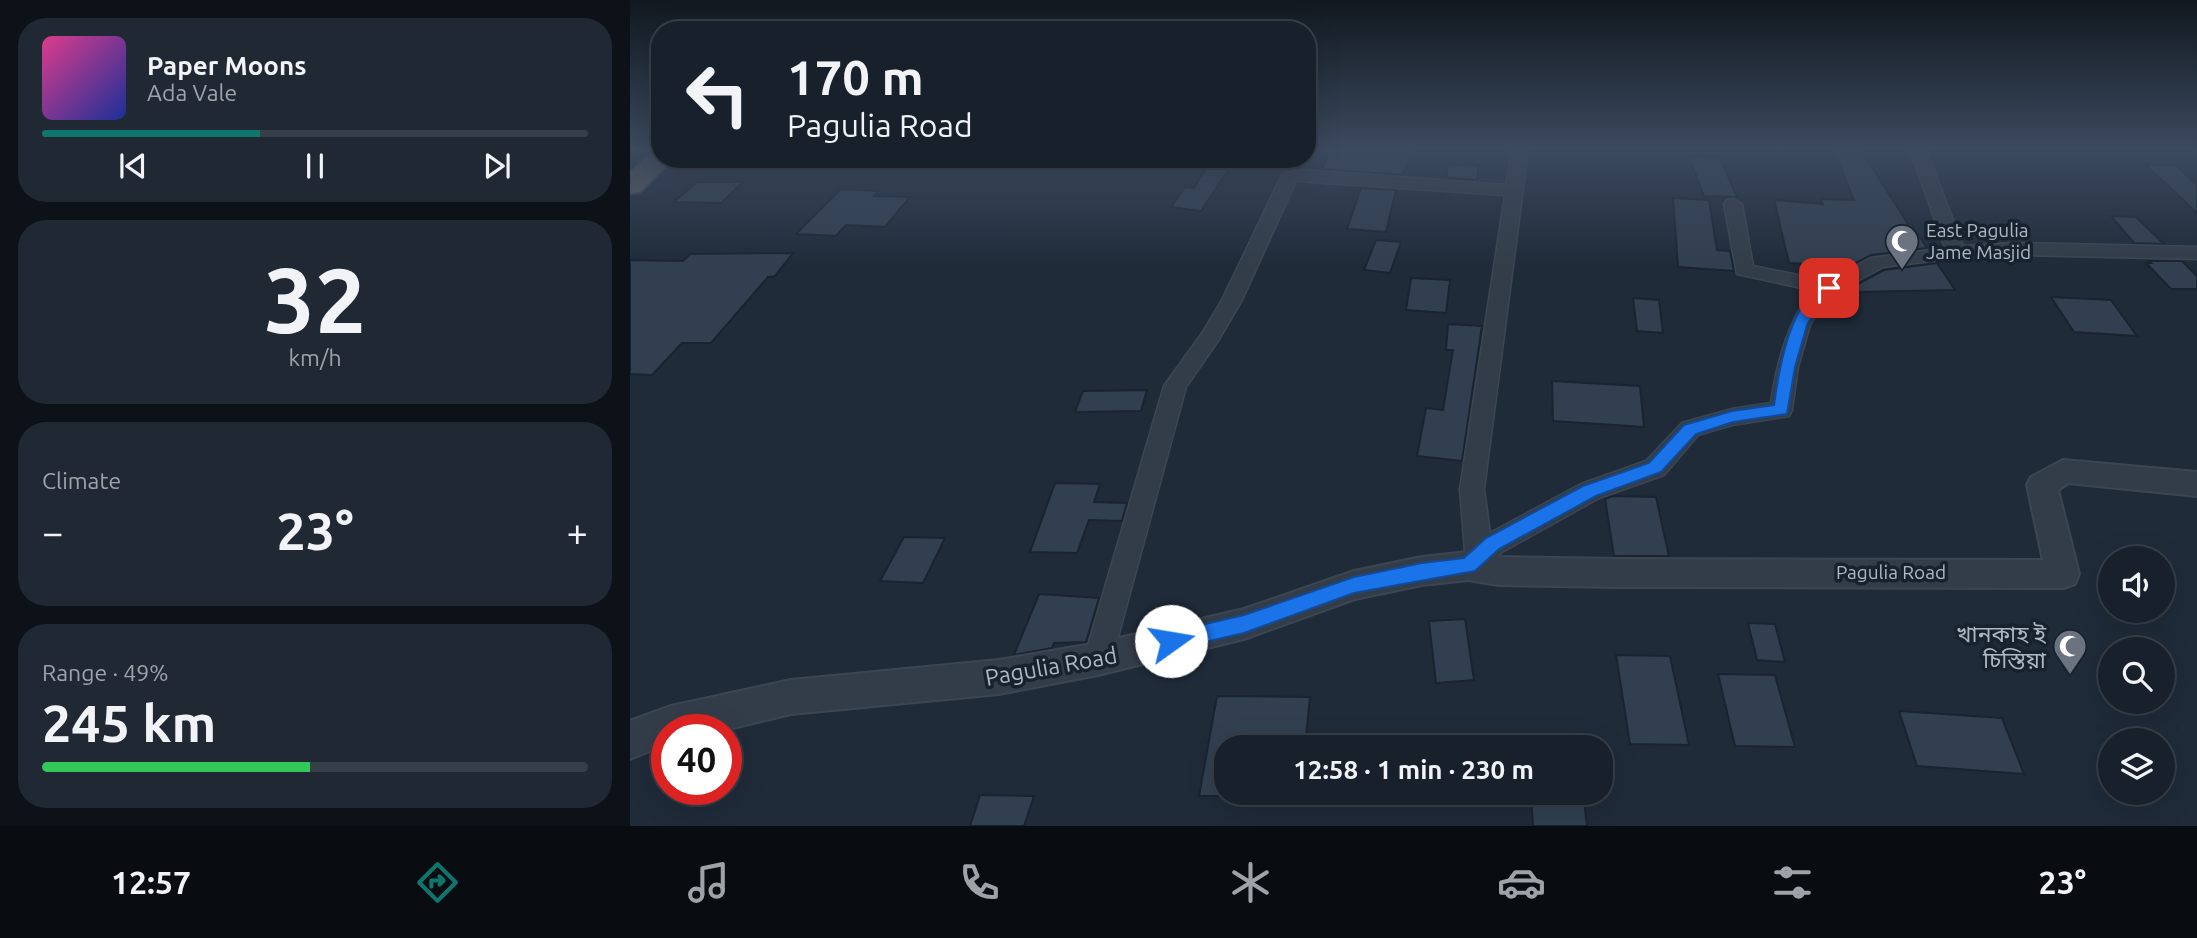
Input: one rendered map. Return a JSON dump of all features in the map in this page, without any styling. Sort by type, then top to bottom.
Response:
[{"type":"street","points":[[1098,659],[1175,387],[1211,336],[1232,300],[1284,189]]},
{"type":"street","points":[[1474,561],[1472,489],[1514,191],[1482,189]]},
{"type":"street","points":[[1932,189],[1956,252]]},
{"type":"street","points":[[1733,204],[1744,270],[1829,288]]},
{"type":"street","name":"Pagulia Road","points":[[630,740],[671,724],[791,696],[999,677],[1098,659],[1244,624],[1354,585],[1474,561],[1493,544],[1590,491],[1655,468],[1690,429],[1732,417],[1781,410],[1787,367],[1800,325],[1818,294],[1878,262],[1956,252],[2016,249],[2197,253]]},
{"type":"street","name":"Pagulia Road","points":[[1474,561],[1499,571],[2063,574],[2042,485],[2063,471],[2197,484]]},
{"type":"building","points":[[689,189],[736,189],[721,203],[674,202]]},
{"type":"building","points":[[841,189],[878,191],[874,196],[910,197],[885,227],[846,225],[836,236],[796,234]]},
{"type":"building","points":[[1184,189],[1216,189],[1201,211],[1171,207]]},
{"type":"building","points":[[1361,189],[1396,190],[1386,232],[1347,229]]},
{"type":"building","points":[[1701,189],[1733,189],[1737,197],[1704,196]]},
{"type":"building","points":[[1849,189],[1885,189],[1927,248],[1871,255],[1837,273],[1828,265],[1789,263],[1774,200],[1823,204],[1821,199],[1854,200]]},
{"type":"building","points":[[2171,189],[2197,189],[2197,213]]},
{"type":"building","points":[[1673,198],[1709,200],[1717,250],[1730,251],[1734,271],[1678,267]]},
{"type":"building","points":[[2111,216],[2136,217],[2164,244],[2134,243]]},
{"type":"building","points":[[1376,240],[1401,242],[1390,273],[1364,270]]},
{"type":"building","points":[[793,253],[775,276],[768,277],[711,343],[682,343],[652,375],[630,374],[630,260],[683,261],[690,254]]},
{"type":"building","points":[[2149,261],[2182,261],[2197,276],[2197,289],[2171,289],[2146,263],[2151,263]]},
{"type":"building","name":"East Pagulia Jame Masjid","points":[[1937,263],[1955,290],[1857,292],[1852,287],[1884,270]]},
{"type":"building","points":[[1411,278],[1450,280],[1446,313],[1406,310]]},
{"type":"building","points":[[2051,297],[2111,300],[2137,336],[2074,332]]},
{"type":"building","points":[[1633,298],[1659,300],[1663,333],[1637,331]]},
{"type":"building","points":[[1448,324],[1482,326],[1462,461],[1417,456],[1426,408],[1443,410],[1453,350],[1446,350]]},
{"type":"building","points":[[1552,381],[1640,386],[1644,427],[1553,421]]},
{"type":"building","points":[[1147,390],[1141,411],[1075,412],[1083,391]]},
{"type":"building","points":[[1055,483],[1100,484],[1094,502],[1127,503],[1122,521],[1089,520],[1077,553],[1030,552]]},
{"type":"building","points":[[1613,496],[1656,497],[1669,556],[1614,556],[1605,499]]},
{"type":"building","points":[[904,537],[945,538],[923,583],[880,581]]},
{"type":"building","points":[[1039,594],[1099,598],[1086,642],[1054,643],[1052,648],[1014,655]]},
{"type":"building","points":[[1465,619],[1474,680],[1436,683],[1429,621]]},
{"type":"building","points":[[1748,623],[1775,624],[1785,662],[1757,660]]},
{"type":"building","points":[[1616,655],[1670,656],[1689,745],[1630,744]]},
{"type":"building","points":[[1718,674],[1775,675],[1795,747],[1735,746]]},
{"type":"building","points":[[1217,696],[1310,697],[1306,735],[1214,735],[1214,796],[1199,796]]},
{"type":"building","points":[[1899,711],[2002,718],[2024,774],[1917,766]]},
{"type":"building","points":[[980,795],[1034,796],[1024,826],[970,826]]},
{"type":"building","points":[[1532,805],[1584,805],[1587,826],[1533,826]]},
{"type":"place","name":"East Pagulia Jame Masjid","points":[[1902,271]]},
{"type":"place","name":"খানকাহ ই চিস্তিয়া","points":[[2070,676]]},
{"type":"route","points":[[1171,641],[1244,624],[1354,585],[1422,571],[1468,566],[1493,544],[1590,491],[1655,468],[1690,429],[1732,417],[1781,410],[1787,367],[1800,325],[1818,294],[1829,288]]}]
